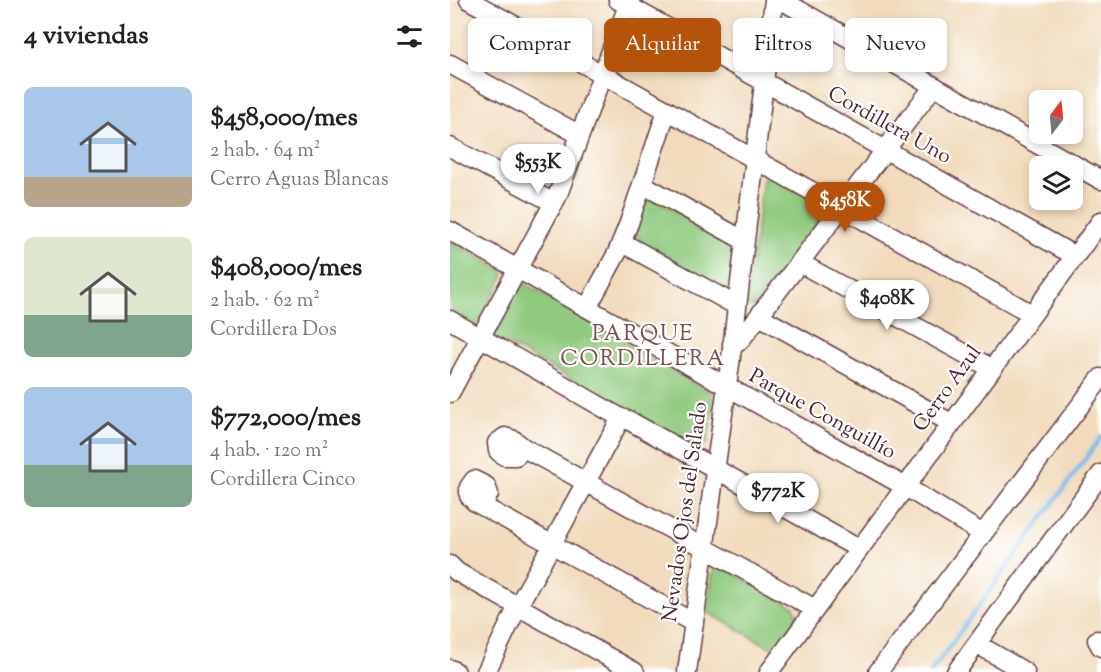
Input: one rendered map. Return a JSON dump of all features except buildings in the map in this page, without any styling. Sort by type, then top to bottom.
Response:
[{"type":"street","points":[[469,0],[1032,314]]},
{"type":"street","name":"Nevados Ojos del Salado","points":[[687,672],[737,306],[774,0]]},
{"type":"street","points":[[781,0],[1101,180]]},
{"type":"street","points":[[450,393],[554,203],[602,74],[625,2]]},
{"type":"street","name":"Cordillera Uno","points":[[625,2],[1075,256]]},
{"type":"street","points":[[450,64],[580,135]]},
{"type":"street","points":[[732,344],[738,343],[742,338],[934,86]]},
{"type":"street","points":[[586,308],[621,242],[667,110]]},
{"type":"street","points":[[450,147],[554,203]]},
{"type":"street","points":[[642,184],[745,241]]},
{"type":"street","name":"Cerro Azul","points":[[769,672],[1101,221]]},
{"type":"street","name":"Parque Conguillío","points":[[450,231],[904,486],[983,534]]},
{"type":"street","points":[[621,242],[737,306]]},
{"type":"street","points":[[800,263],[991,369]]},
{"type":"street","points":[[759,316],[951,423]]},
{"type":"street","points":[[450,320],[621,418],[859,549]]},
{"type":"street","points":[[878,672],[1101,378]]},
{"type":"street","points":[[486,672],[518,606],[621,418]]},
{"type":"street","points":[[524,448],[815,609]]},
{"type":"street","points":[[956,672],[1101,474]]},
{"type":"street","points":[[475,502],[694,623]]},
{"type":"street","points":[[452,570],[635,672]]},
{"type":"street","points":[[976,644],[1025,672]]},
{"type":"street","points":[[450,669],[456,672]]},
{"type":"green space","points":[[771,176],[822,204],[822,216],[753,308],[746,306],[763,179]]},
{"type":"green space","points":[[654,199],[733,242],[737,248],[732,289],[726,291],[642,243],[636,234],[646,200]]},
{"type":"green space","points":[[450,241],[502,270],[504,275],[479,324],[472,324],[450,312]]},
{"type":"green space","points":[[521,285],[527,285],[711,393],[714,404],[707,444],[693,446],[494,337],[492,331],[512,292]]},
{"type":"green space","points":[[720,566],[794,607],[798,618],[775,650],[707,612],[713,571]]},
{"type":"waterway","points":[[931,672],[1101,437]]},
{"type":"district","name":"PARQUE CORDILLERA","points":[[643,348]]}]
